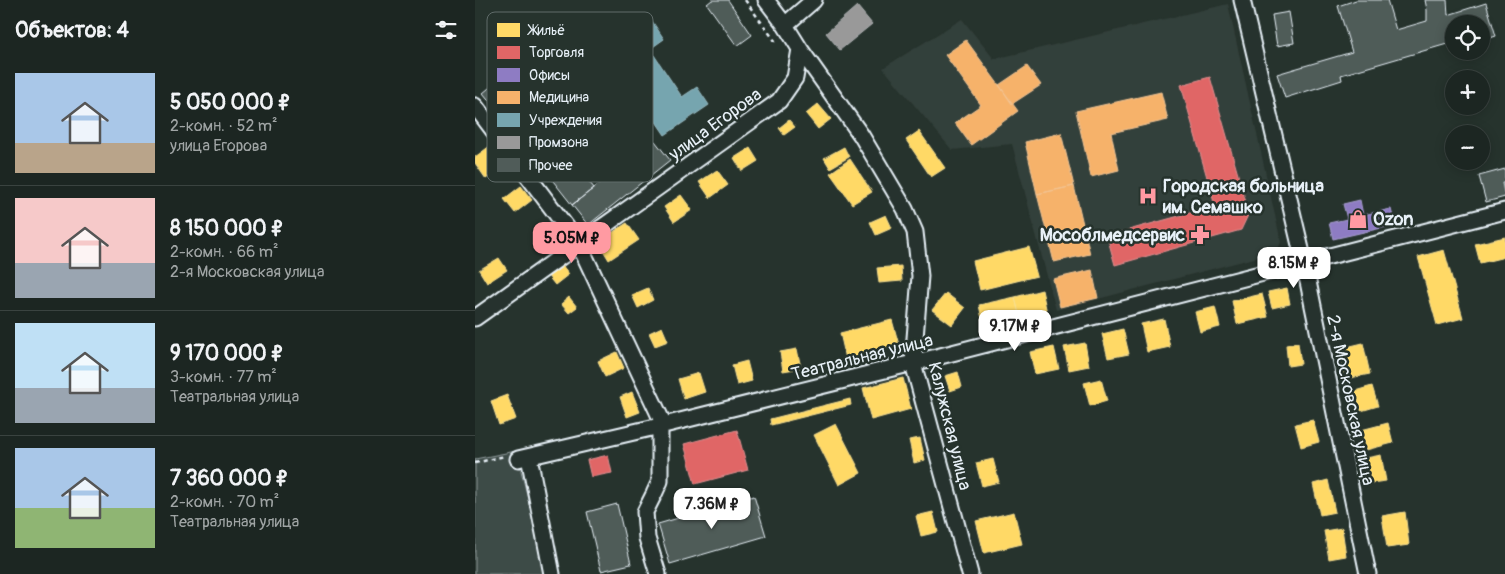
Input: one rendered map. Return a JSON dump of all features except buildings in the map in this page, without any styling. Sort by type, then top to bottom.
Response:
[{"type":"street","points":[[766,0],[800,49]]},
{"type":"street","points":[[785,25],[813,0]]},
{"type":"street","name":"2-я Московская улица","points":[[1242,0],[1304,262],[1368,574]]},
{"type":"street","name":"улица Егорова","points":[[475,318],[779,101],[795,78],[800,49]]},
{"type":"street","name":"Калужская улица","points":[[800,49],[861,135],[905,209],[915,232],[920,276],[913,363],[970,574]]},
{"type":"street","points":[[475,106],[487,122]]},
{"type":"street","points":[[532,182],[579,244],[662,426],[660,481],[645,512],[647,538],[657,574]]},
{"type":"street","name":"Театральная улица","points":[[552,574],[523,458],[662,426],[913,363],[1505,211]]},
{"type":"shaded area","name":"Городская больница им. Семашко","points":[[1228,4],[1281,242],[1277,252],[1056,310],[1012,144],[952,150],[883,68],[962,19],[994,59]]},
{"type":"shaded area","points":[[516,451],[547,574],[475,574],[475,459]]},
{"type":"place","name":"Городская больница им. Семашко","points":[[1148,196]]},
{"type":"place","name":"Ozon","points":[[1358,219]]},
{"type":"place","name":"Мособлмедсервис","points":[[1200,235]]}]
